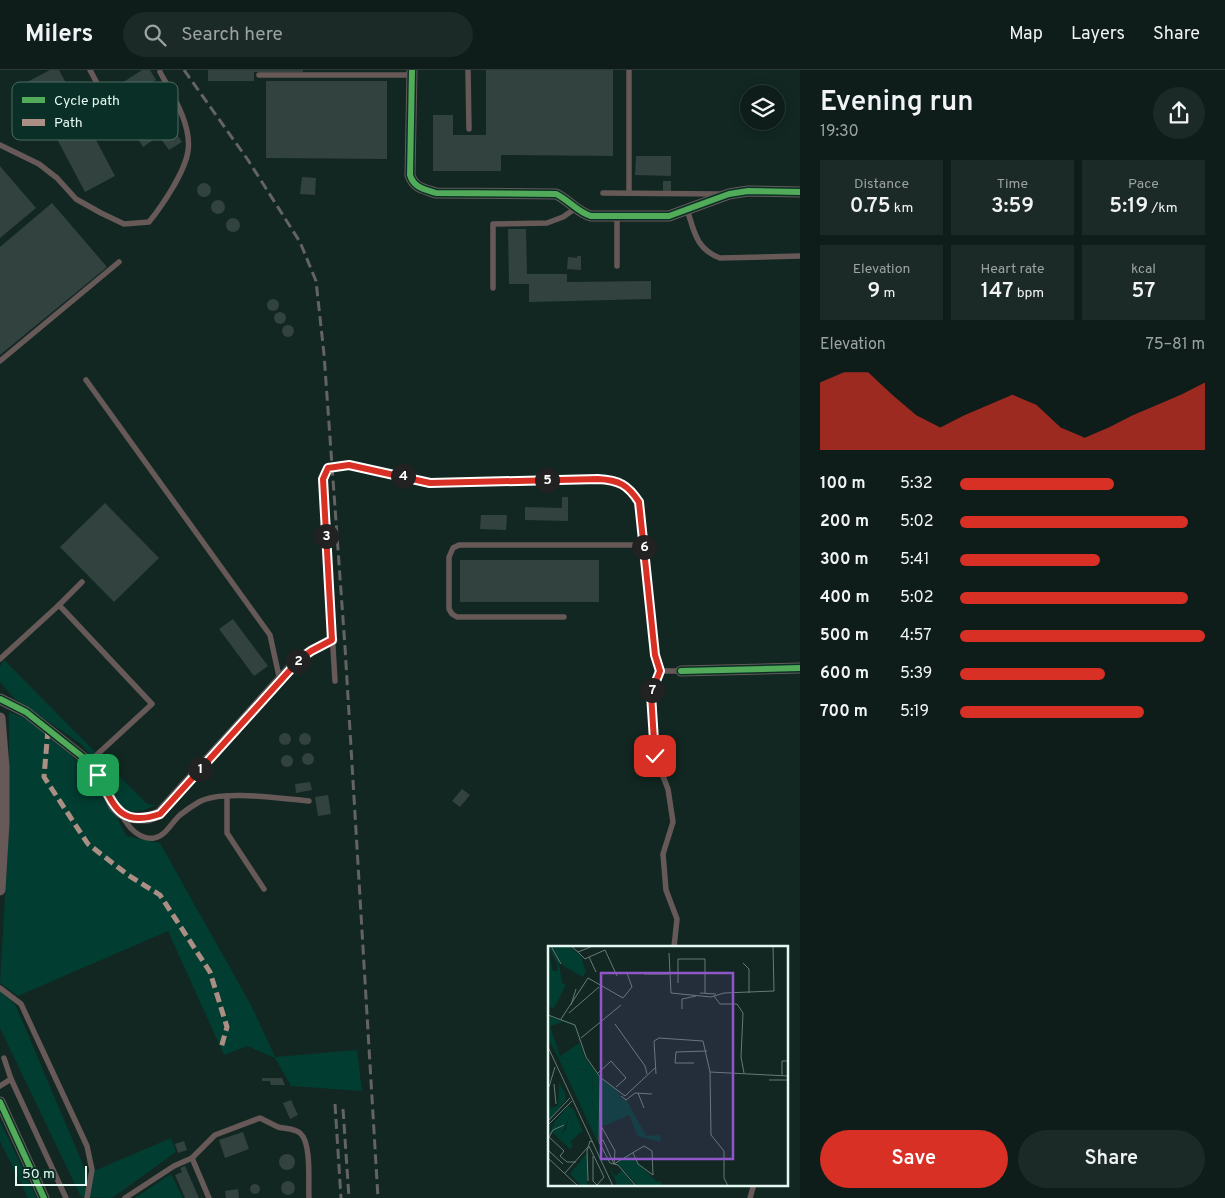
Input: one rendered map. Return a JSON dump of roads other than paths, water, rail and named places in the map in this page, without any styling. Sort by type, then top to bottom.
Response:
[{"type":"street","points":[[412,73],[410,175],[412,182],[417,186],[436,193],[556,194],[584,214],[591,216],[668,216],[729,194],[748,191],[800,192]]},
{"type":"street","points":[[0,699],[26,712],[89,762],[114,806],[121,813],[128,817],[148,818],[160,814],[305,655],[332,640]]},
{"type":"street","points":[[681,671],[800,668]]},
{"type":"street","points":[[0,718],[4,767],[4,823],[0,890]]},
{"type":"street","points":[[0,1102],[44,1198]]},
{"type":"lane","points":[[90,70],[96,82]]},
{"type":"lane","points":[[468,70],[468,129]]},
{"type":"lane","points":[[629,70],[629,193]]},
{"type":"lane","points":[[160,72],[166,82]]},
{"type":"lane","points":[[259,75],[412,73]]},
{"type":"lane","points":[[0,145],[39,164],[57,178],[76,199],[101,213],[124,224],[149,222],[164,202],[179,175],[188,152],[188,135],[178,103]]},
{"type":"lane","points":[[603,193],[729,194]]},
{"type":"lane","points":[[493,288],[493,224],[547,223],[563,217],[576,208]]},
{"type":"lane","points":[[687,209],[699,243],[710,255],[720,258],[800,256]]},
{"type":"lane","points":[[617,216],[618,266]]},
{"type":"lane","points":[[0,361],[119,262]]},
{"type":"lane","points":[[86,380],[270,635],[280,681]]},
{"type":"lane","points":[[335,681],[323,479],[328,468],[349,465],[430,483],[611,480],[631,490],[639,502],[655,655],[660,671],[651,694],[655,756],[668,789],[673,822],[663,854],[666,890],[678,919],[674,946]]},
{"type":"lane","points":[[564,617],[457,617],[452,614],[449,609],[449,557],[453,548],[460,545],[643,545]]},
{"type":"lane","points":[[0,659],[82,582]]},
{"type":"lane","points":[[59,605],[152,704],[89,762]]},
{"type":"lane","points":[[660,671],[681,671]]},
{"type":"lane","points":[[121,813],[127,825],[136,834],[153,838],[162,835],[180,816],[206,799],[241,795],[309,801]]},
{"type":"lane","points":[[226,797],[226,833],[264,889]]},
{"type":"lane","points":[[0,988],[21,1004],[87,1146],[92,1170],[87,1198]]},
{"type":"lane","points":[[4,1058],[11,1079],[66,1198]]},
{"type":"lane","points":[[0,1086],[11,1079]]},
{"type":"lane","points":[[125,1198],[174,1166],[192,1158],[215,1135],[260,1118],[278,1127],[290,1129],[300,1134],[304,1139],[308,1154],[309,1198]]},
{"type":"lane","points":[[192,1158],[209,1198]]},
{"type":"railway","points":[[184,70],[248,160],[300,242],[316,281],[324,354],[345,647],[378,1198]]},
{"type":"railway","points":[[335,1104],[341,1198]]},
{"type":"railway","points":[[343,1109],[349,1198]]}]
